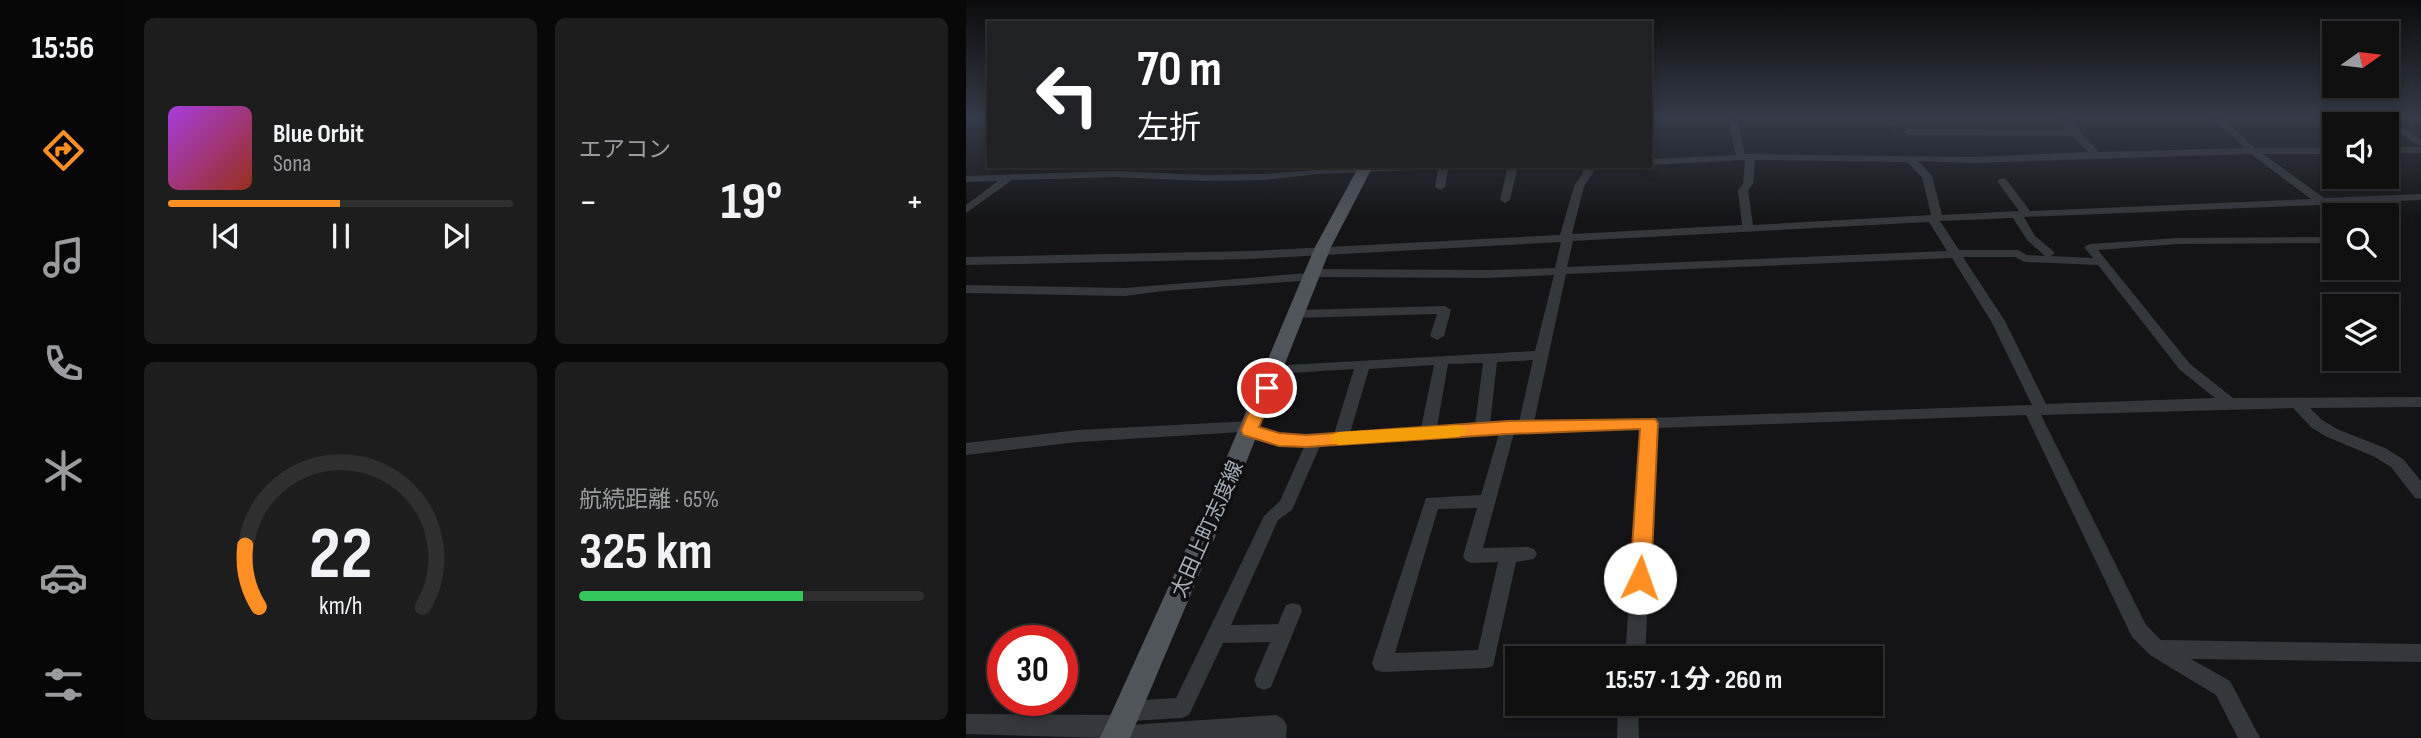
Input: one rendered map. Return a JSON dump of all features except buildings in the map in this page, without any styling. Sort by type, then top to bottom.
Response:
[{"type":"main road","name":"太田上町志度線","points":[[1119,728],[1250,428],[1324,250],[1351,189],[1364,168]]},
{"type":"street","points":[[1743,152],[1748,184],[1744,190],[1748,228]]},
{"type":"street","points":[[1909,158],[1972,160],[2196,152]]},
{"type":"street","points":[[2255,152],[2323,202]]},
{"type":"street","points":[[1652,162],[1745,157],[1910,159],[1927,176],[1935,218],[1998,321],[2139,631],[2157,649],[2223,688],[2249,738]]},
{"type":"street","points":[[966,179],[1115,174],[1263,177],[1355,168]]},
{"type":"street","points":[[1440,187],[1444,168]]},
{"type":"street","points":[[1505,200],[1513,168]]},
{"type":"street","points":[[1488,501],[1432,503],[1382,663],[1486,659],[1518,554],[1472,556],[1488,501],[1542,355],[1579,186],[1588,173],[1588,168]]},
{"type":"street","points":[[966,211],[1009,178]]},
{"type":"street","points":[[2002,181],[2022,215],[2031,238],[2049,253]]},
{"type":"street","points":[[966,261],[1216,256],[1935,218],[2421,197]]},
{"type":"street","points":[[2230,403],[2185,367],[2090,247],[2178,241],[2322,240]]},
{"type":"street","points":[[966,289],[1125,292],[1314,275],[1489,274],[1955,254],[2018,253],[2024,258],[2100,262]]},
{"type":"street","points":[[1297,314],[1445,310],[1437,336]]},
{"type":"street","points":[[1275,369],[1542,355]]},
{"type":"street","points":[[1482,429],[1491,358]]},
{"type":"street","points":[[1428,433],[1442,360]]},
{"type":"street","points":[[1340,439],[1363,365]]},
{"type":"street","points":[[966,449],[1078,436],[1250,428],[1279,440],[1315,440],[1517,427],[2230,403],[2421,402]]},
{"type":"street","points":[[2298,404],[2317,424],[2332,433],[2421,473]]},
{"type":"street","points":[[1636,646],[1649,423]]},
{"type":"street","points":[[1119,728],[1182,708],[1272,516],[1286,505],[1315,440]]},
{"type":"street","points":[[2398,463],[2421,493]]},
{"type":"street","points":[[1264,680],[1293,611]]},
{"type":"street","points":[[1216,634],[1284,633]]},
{"type":"street","points":[[2157,649],[2421,653]]},
{"type":"street","points":[[1628,716],[1628,738]]},
{"type":"street","points":[[966,724],[1119,728],[1276,726],[1275,738]]},
{"type":"slow traffic","points":[[1339,439],[1459,431]]},
{"type":"route","points":[[1267,388],[1249,430],[1279,440],[1306,441],[1508,428],[1649,423],[1640,578]]}]
